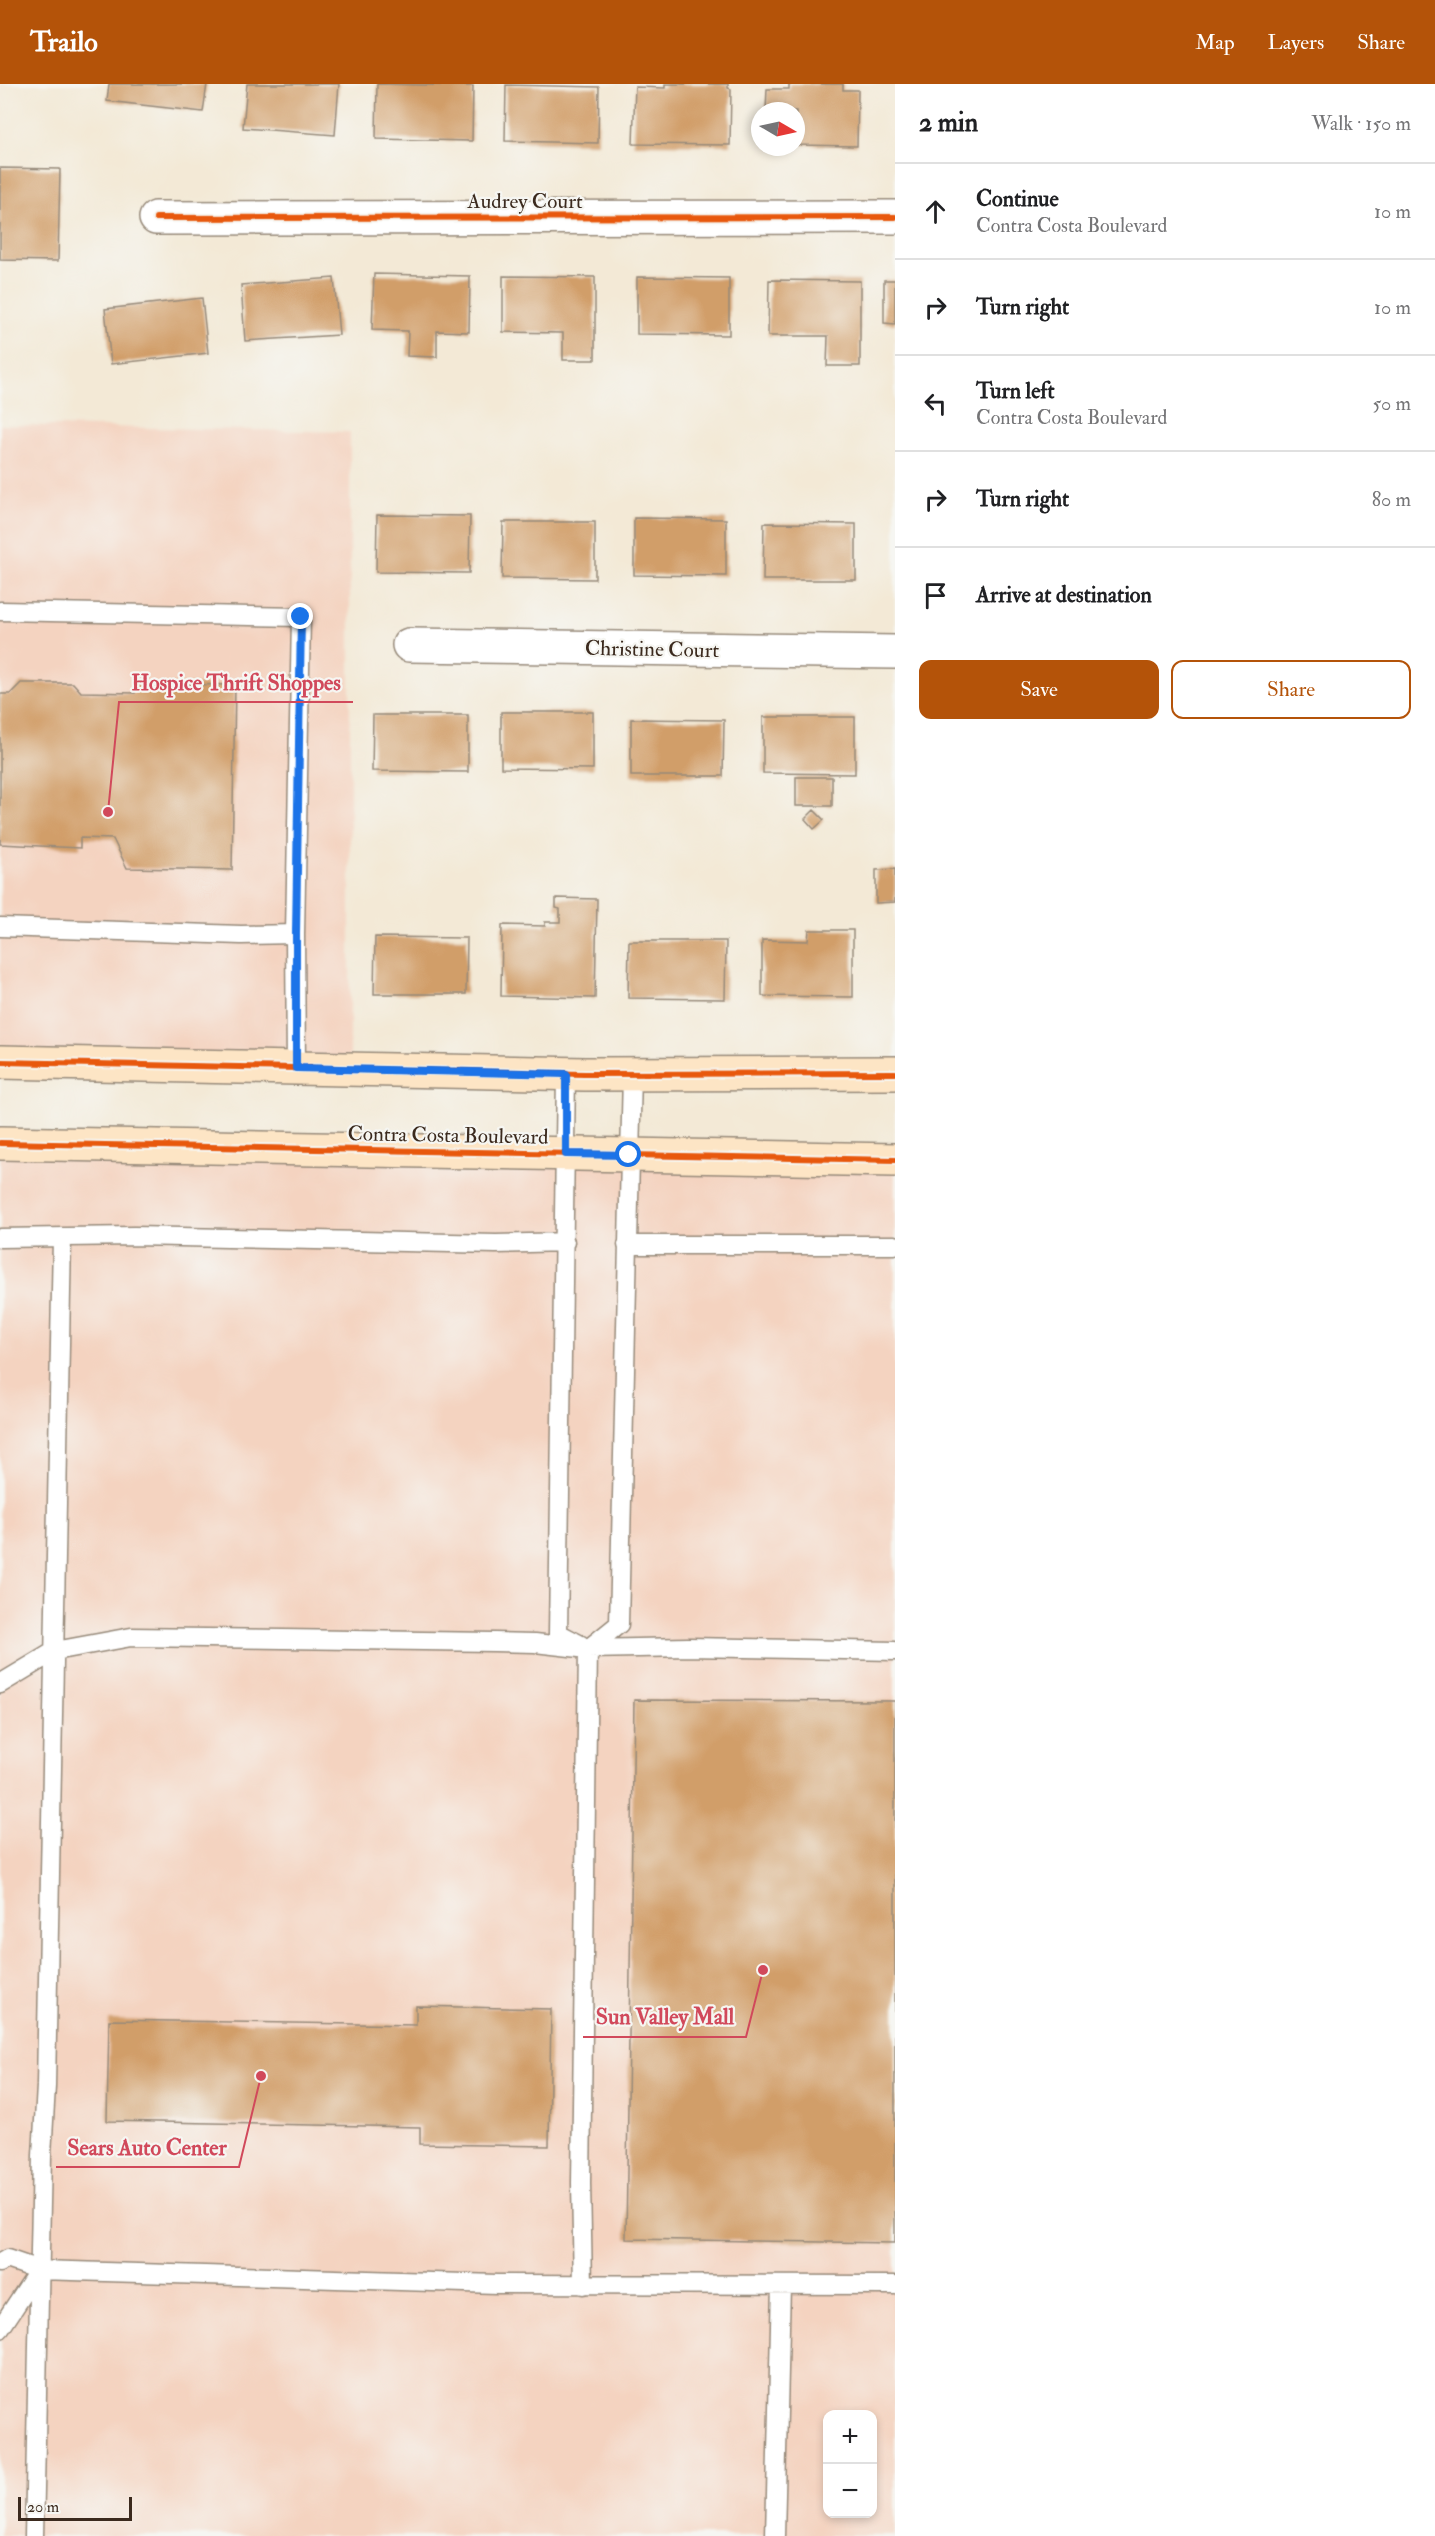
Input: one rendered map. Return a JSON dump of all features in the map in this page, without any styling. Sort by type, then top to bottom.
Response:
[{"type":"main road","points":[[0,1062],[566,1074],[895,1073]]},
{"type":"main road","name":"Contra Costa Boulevard","points":[[0,1143],[895,1160]]},
{"type":"street","name":"Audrey Court","points":[[156,218],[895,217]]},
{"type":"street","name":"Christine Court","points":[[409,645],[895,652]]},
{"type":"lane","points":[[0,611],[301,617],[296,1068]]},
{"type":"lane","points":[[0,927],[241,935],[296,934]]},
{"type":"lane","points":[[566,1074],[558,1633],[588,1649]]},
{"type":"lane","points":[[583,2285],[581,2183],[588,1649],[618,1624],[632,1074]]},
{"type":"lane","points":[[0,1238],[134,1236],[496,1244],[565,1242]]},
{"type":"lane","points":[[34,2536],[39,2270],[46,2086],[62,1238]]},
{"type":"lane","points":[[627,1245],[895,1245]]},
{"type":"lane","points":[[0,1684],[55,1651],[131,1637],[494,1642],[588,1649],[688,1647],[895,1651]]},
{"type":"lane","points":[[0,2263],[7,2259],[39,2270],[583,2285],[895,2285]]},
{"type":"lane","points":[[0,2329],[39,2270]]},
{"type":"lane","points":[[775,2536],[781,2285]]},
{"type":"shaded area","points":[[0,425],[350,432],[350,1070],[0,1061]]},
{"type":"shaded area","points":[[0,1143],[895,1160],[895,2536],[0,2536]]},
{"type":"building","points":[[109,84],[207,84],[203,112],[107,101]]},
{"type":"building","points":[[247,84],[339,84],[335,135],[243,128]]},
{"type":"building","points":[[377,84],[473,86],[472,141],[376,139]]},
{"type":"building","points":[[665,84],[728,84],[728,88],[731,89],[730,145],[633,144],[635,87],[665,88]]},
{"type":"building","points":[[789,84],[843,84],[843,90],[858,90],[857,146],[805,145],[805,102],[766,102],[767,89],[789,89]]},
{"type":"building","points":[[506,85],[599,87],[598,143],[505,141]]},
{"type":"building","points":[[0,168],[60,169],[58,261],[0,260]]},
{"type":"building","points":[[374,274],[470,276],[469,332],[437,331],[437,357],[407,356],[408,331],[372,330]]},
{"type":"building","points":[[503,276],[595,277],[595,360],[563,360],[563,333],[503,332]]},
{"type":"building","points":[[637,277],[729,278],[729,335],[637,334]]},
{"type":"building","points":[[334,278],[339,335],[245,341],[241,285]]},
{"type":"building","points":[[769,280],[860,281],[860,366],[827,366],[828,336],[768,336]]},
{"type":"building","points":[[884,280],[895,280],[895,324],[884,323]]},
{"type":"building","points":[[202,298],[208,353],[111,364],[105,309]]},
{"type":"building","points":[[377,515],[470,516],[469,573],[376,572]]},
{"type":"building","points":[[634,518],[726,519],[726,576],[634,575]]},
{"type":"building","points":[[503,522],[595,522],[595,579],[502,578]]},
{"type":"building","points":[[764,523],[856,524],[856,580],[763,580]]},
{"type":"building","points":[[21,683],[73,683],[81,692],[135,693],[135,684],[235,685],[232,870],[127,868],[113,839],[80,838],[80,848],[0,844],[0,694],[10,694]]},
{"type":"building","points":[[501,712],[593,712],[593,769],[501,768]]},
{"type":"building","points":[[373,715],[468,715],[468,772],[372,771]]},
{"type":"building","points":[[763,717],[855,717],[855,774],[763,773]]},
{"type":"building","points":[[631,719],[724,720],[723,776],[631,776]]},
{"type":"building","points":[[796,777],[832,777],[832,806],[796,806]]},
{"type":"building","points":[[814,810],[824,820],[814,829],[805,819]]},
{"type":"building","points":[[895,869],[895,902],[876,903],[876,870]]},
{"type":"building","points":[[556,898],[597,899],[595,998],[501,996],[502,925],[545,926],[545,922],[560,922],[560,909],[556,908]]},
{"type":"building","points":[[809,930],[853,930],[853,997],[762,996],[762,940],[808,941]]},
{"type":"building","points":[[375,937],[467,938],[466,994],[374,994]]},
{"type":"building","points":[[629,941],[726,941],[725,999],[628,998]]},
{"type":"building","points":[[634,1700],[895,1701],[895,2243],[626,2239]]},
{"type":"building","points":[[416,2006],[551,2009],[549,2146],[420,2144],[420,2127],[107,2121],[109,2020],[416,2025]]},
{"type":"cycle path","points":[[156,218],[895,217]]},
{"type":"cycle path","points":[[0,1062],[585,1074],[895,1073]]},
{"type":"cycle path","points":[[0,1143],[895,1160]]},
{"type":"place","name":"Hospice Thrift Shoppes","points":[[108,812]]},
{"type":"place","name":"Sun Valley Mall","points":[[763,1970]]},
{"type":"place","name":"Sears Auto Center","points":[[261,2076]]},
{"type":"route","points":[[301,617],[296,1068],[566,1074],[566,1154],[629,1155]]}]
